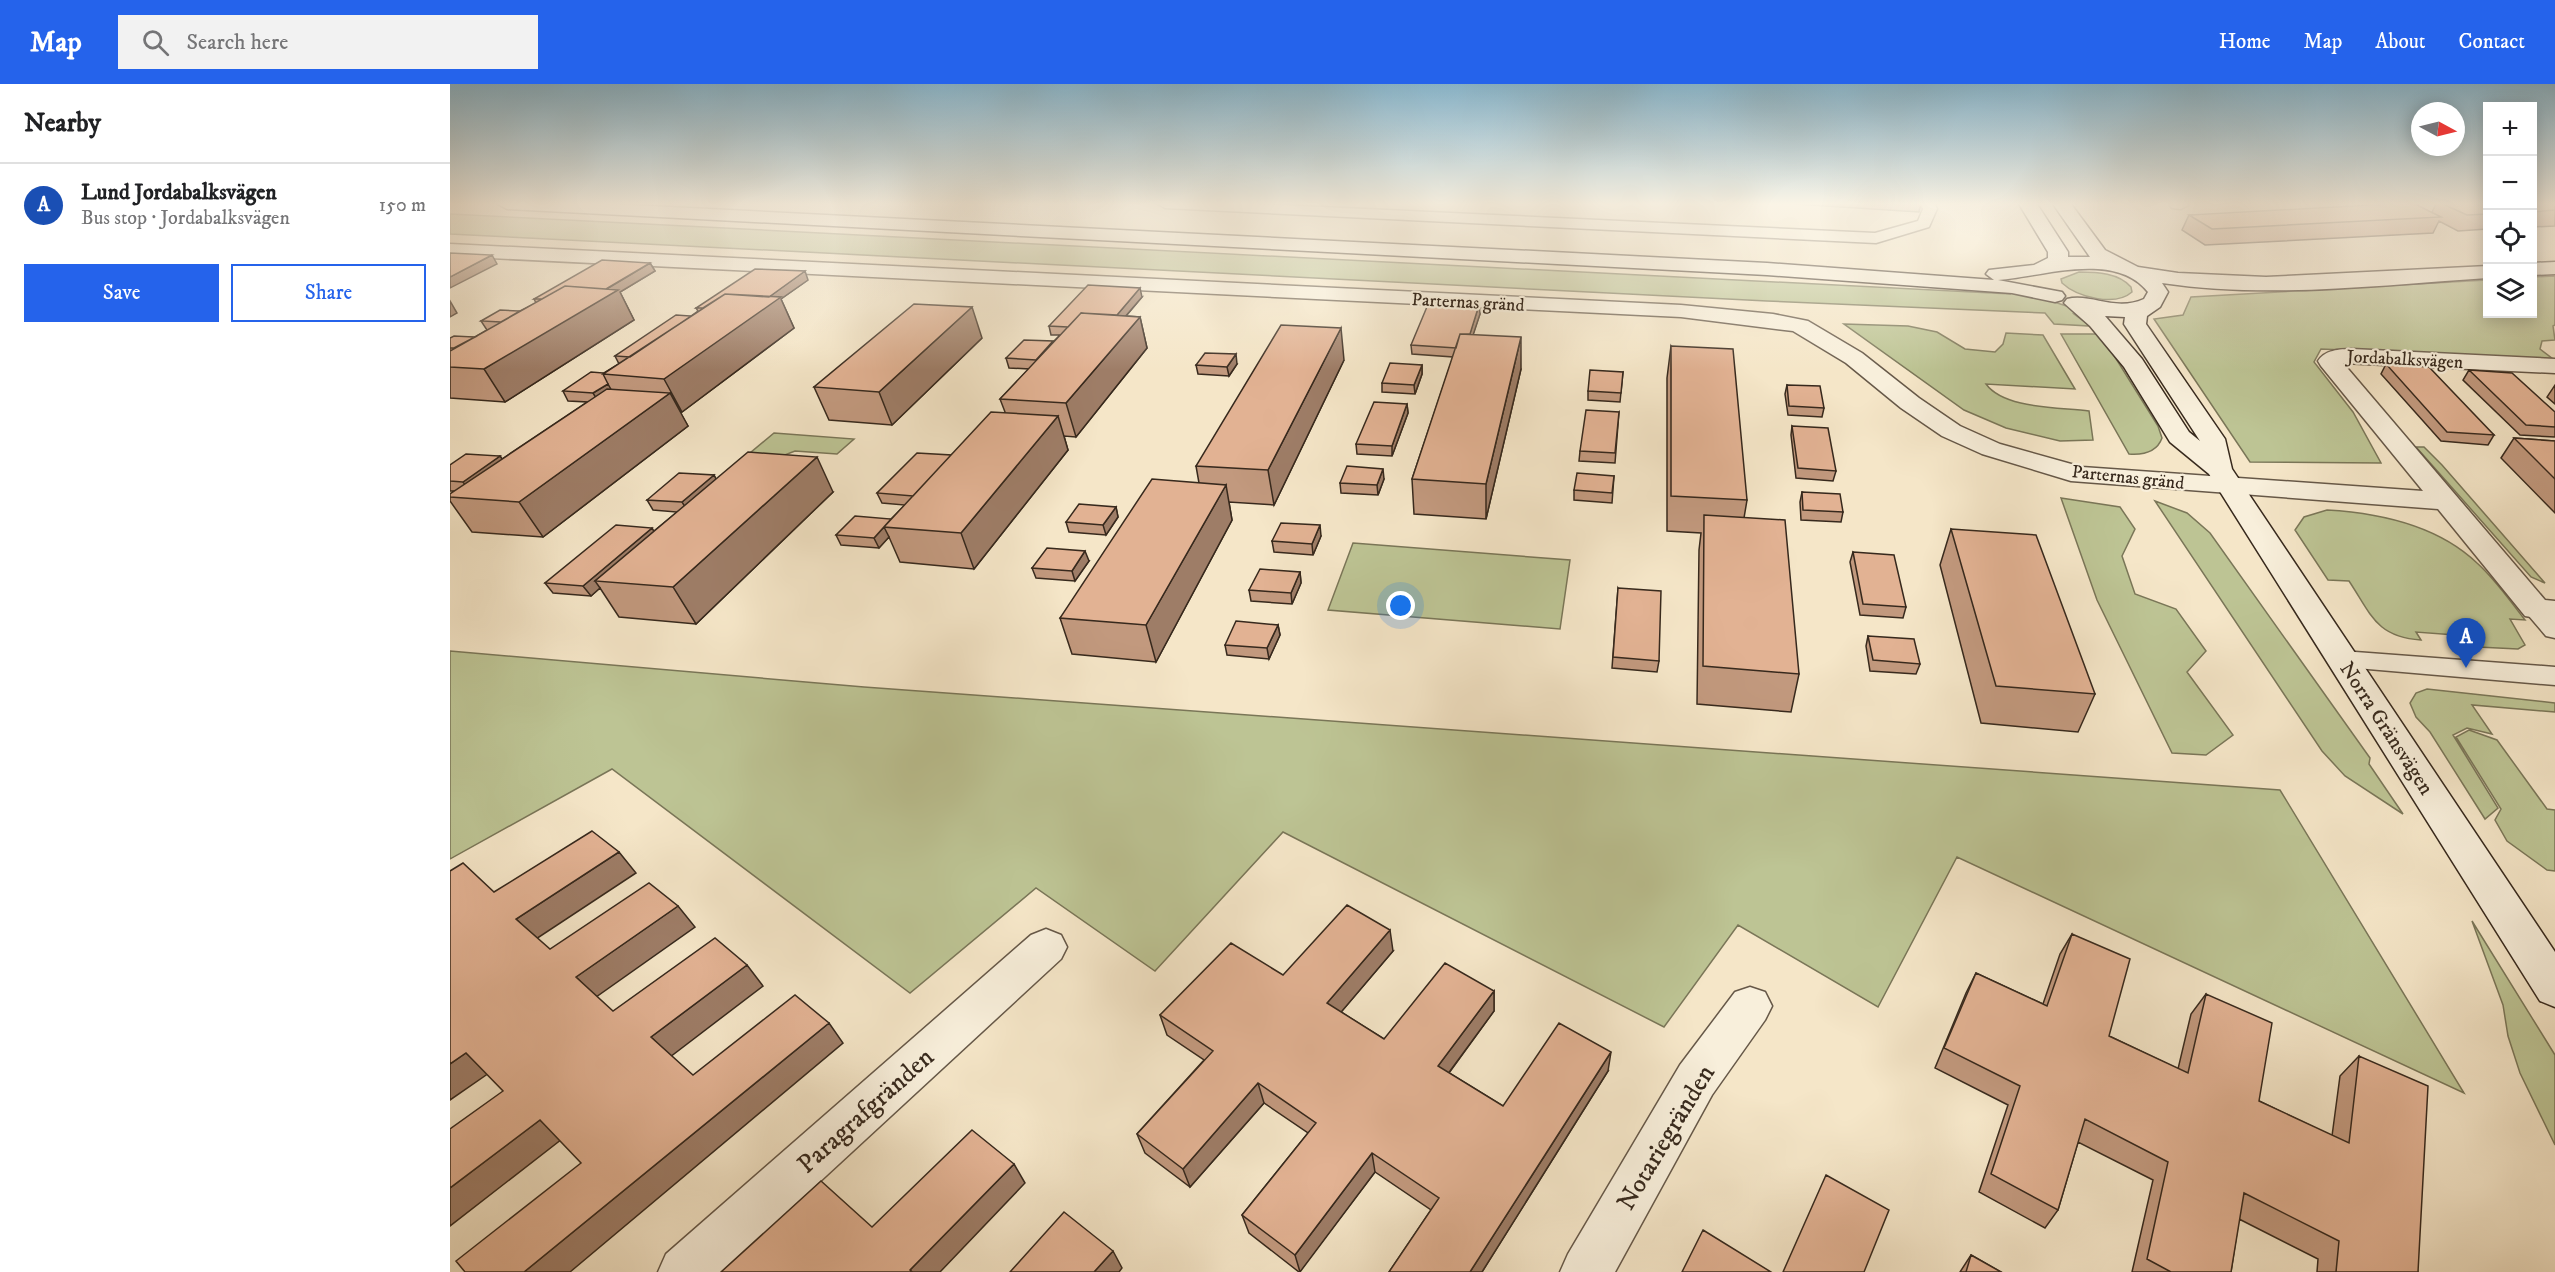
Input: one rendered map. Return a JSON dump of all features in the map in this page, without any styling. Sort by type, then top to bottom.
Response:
[{"type":"street","name":"Parternas gränd","points":[[641,259],[1681,311],[1773,320],[1800,326],[1824,339],[1951,431],[1991,449],[2080,475],[2224,477]]},
{"type":"street","points":[[1582,259],[1767,269],[2012,287],[2114,310],[2146,306],[2243,284]]},
{"type":"street","points":[[2058,259],[2037,273],[2037,282],[2065,300]]},
{"type":"street","points":[[2108,259],[2157,289],[2159,296],[2146,306]]},
{"type":"street","points":[[1767,269],[1982,274],[2087,262],[2186,281],[2243,284],[2483,272]]},
{"type":"street","points":[[2537,269],[2555,268]]},
{"type":"street","name":"Norra Gränsvägen","points":[[2065,300],[2098,321],[2134,364],[2179,437],[2224,477],[2555,988]]},
{"type":"street","name":"Norra Gränsvägen","points":[[2146,306],[2136,314],[2135,324],[2212,438],[2224,477]]},
{"type":"street","name":"Jordabalksvägen","points":[[2549,617],[2445,501],[2329,361],[2339,356],[2352,356],[2555,366]]},
{"type":"street","points":[[2224,477],[2445,501]]},
{"type":"street","name":"Paragrafgränden","points":[[684,1272],[1046,947]]},
{"type":"street","name":"Notariegränden","points":[[1586,1272],[1696,1080],[1750,1006]]},
{"type":"lane","points":[[2342,660],[2555,675]]},
{"type":"green space","points":[[950,259],[1336,259],[2010,294],[2009,292],[2045,299],[2091,314],[2074,314],[2090,326],[2054,324],[2045,313]]},
{"type":"green space","points":[[2079,272],[2114,276],[2126,282],[2132,292],[2116,299],[2096,298],[2086,296],[2062,283],[2061,279]]},
{"type":"green space","points":[[2555,276],[2555,325],[2553,326],[2555,340],[2542,341],[2540,349],[2553,359],[2321,349],[2314,362],[2353,412],[2381,463],[2250,462],[2154,319],[2183,315],[2191,297],[2483,280],[2483,318],[2537,318],[2537,277]]},
{"type":"green space","points":[[1844,324],[1908,326],[1937,332],[1965,349],[1995,352],[2003,344],[2006,333],[2043,335],[2075,389],[1986,384],[2005,398],[2019,402],[2089,411],[2093,440],[2060,441],[2006,428],[1964,410]]},
{"type":"green space","points":[[2061,334],[2098,334],[2105,341],[2158,426],[2162,438],[2157,447],[2144,453],[2129,454]]},
{"type":"green space","points":[[774,433],[854,439],[837,454],[795,451],[777,458],[738,463]]},
{"type":"green space","points":[[2416,447],[2424,447],[2442,465],[2545,583],[2531,577]]},
{"type":"green space","points":[[2061,498],[2120,507],[2135,529],[2122,556],[2135,594],[2176,609],[2206,651],[2187,672],[2233,735],[2206,755],[2172,753],[2097,600]]},
{"type":"green space","points":[[2155,501],[2187,513],[2210,533],[2370,758],[2369,764],[2403,814],[2345,776],[2322,751]]},
{"type":"green space","points":[[2327,510],[2367,514],[2407,523],[2444,539],[2461,550],[2490,576],[2525,620],[2510,619],[2525,645],[2518,649],[2478,647],[2469,636],[2416,632],[2421,640],[2406,638],[2384,629],[2376,622],[2349,581],[2328,580],[2295,530],[2304,517]]},
{"type":"green space","points":[[1353,543],[1570,560],[1560,629],[1328,610]]},
{"type":"green space","points":[[450,651],[864,687],[2280,790],[2464,1093],[1957,857],[1878,1007],[1738,925],[1664,1027],[1283,832],[1155,971],[1036,888],[910,993],[612,769],[450,859]]},
{"type":"green space","points":[[2427,689],[2555,703],[2555,712],[2472,705],[2492,734],[2467,728],[2453,735],[2498,808],[2485,819],[2430,732],[2416,717],[2410,703],[2416,693]]},
{"type":"green space","points":[[2469,730],[2497,740],[2547,809],[2555,810],[2555,871],[2547,870],[2507,841],[2495,820],[2501,809],[2456,737]]},
{"type":"green space","points":[[2472,921],[2555,1055],[2555,1145],[2520,1073],[2508,1036],[2503,1005]]},
{"type":"building","points":[[450,259],[484,259],[450,277]]},
{"type":"building","points":[[602,260],[650,263],[606,289],[565,286],[542,299],[534,299]]},
{"type":"building","points":[[755,269],[805,271],[769,297],[725,294],[703,308],[696,308]]},
{"type":"building","points":[[1088,285],[1140,288],[1117,315],[1081,313],[1068,327],[1049,326]]},
{"type":"building","points":[[565,286],[618,290],[484,369],[450,367],[450,351]]},
{"type":"building","points":[[725,294],[781,297],[664,379],[603,374]]},
{"type":"building","points":[[1429,302],[1479,305],[1470,334],[1460,334],[1456,348],[1411,345]]},
{"type":"building","points":[[914,304],[972,307],[879,392],[814,387]]},
{"type":"building","points":[[500,310],[520,311],[501,322],[481,321]]},
{"type":"building","points":[[1081,313],[1140,317],[1066,403],[1000,399]]},
{"type":"building","points":[[676,315],[691,316],[630,357],[615,356]]},
{"type":"building","points":[[1281,325],[1341,328],[1268,470],[1196,466]]},
{"type":"building","points":[[1460,334],[1521,337],[1486,484],[1412,479]]},
{"type":"building","points":[[454,336],[475,337],[450,348],[450,338]]},
{"type":"building","points":[[1024,340],[1053,341],[1036,360],[1006,358]]},
{"type":"building","points":[[1671,346],[1733,349],[1747,500],[1671,496]]},
{"type":"building","points":[[1205,353],[1236,354],[1227,367],[1196,365]]},
{"type":"building","points":[[1390,363],[1422,365],[1414,385],[1382,383]]},
{"type":"building","points":[[2386,364],[2429,367],[2494,435],[2447,432]]},
{"type":"building","points":[[1590,370],[1623,372],[1621,393],[1588,391]]},
{"type":"building","points":[[2469,370],[2512,373],[2555,412],[2555,427],[2526,425]]},
{"type":"building","points":[[591,372],[604,373],[608,384],[593,393],[563,391]]},
{"type":"building","points":[[1787,385],[1820,386],[1824,408],[1789,406]]},
{"type":"building","points":[[607,389],[670,393],[519,502],[450,497],[450,494]]},
{"type":"building","points":[[1374,402],[1407,404],[1392,446],[1356,444]]},
{"type":"building","points":[[1586,410],[1619,412],[1615,453],[1580,451]]},
{"type":"building","points":[[991,412],[1058,416],[961,533],[884,527]]},
{"type":"building","points":[[1792,426],[1828,428],[1836,471],[1798,468]]},
{"type":"building","points":[[2514,438],[2555,441],[2555,479]]},
{"type":"building","points":[[748,452],[817,457],[673,587],[595,581]]},
{"type":"building","points":[[917,453],[951,455],[913,496],[877,493]]},
{"type":"building","points":[[466,454],[500,456],[463,482],[450,481],[450,465]]},
{"type":"building","points":[[1347,466],[1383,469],[1377,485],[1340,483]]},
{"type":"building","points":[[679,473],[714,475],[682,502],[647,500]]},
{"type":"building","points":[[1577,473],[1614,476],[1612,493],[1574,490]]},
{"type":"building","points":[[1152,479],[1226,485],[1146,625],[1060,618]]},
{"type":"building","points":[[1802,492],[1840,494],[1843,512],[1803,510]]},
{"type":"building","points":[[1079,504],[1116,507],[1103,525],[1066,522]]},
{"type":"building","points":[[1704,515],[1785,520],[1799,674],[1703,666]]},
{"type":"building","points":[[855,516],[891,519],[874,538],[836,535]]},
{"type":"building","points":[[1281,523],[1320,525],[1312,544],[1272,541]]},
{"type":"building","points":[[616,525],[652,528],[583,586],[545,583]]},
{"type":"building","points":[[1951,529],[2036,535],[2095,694],[1996,686]]},
{"type":"building","points":[[1047,548],[1085,551],[1072,571],[1032,568]]},
{"type":"building","points":[[1853,552],[1894,555],[1906,607],[1863,604]]},
{"type":"building","points":[[1260,569],[1300,572],[1291,593],[1249,590]]},
{"type":"building","points":[[1618,588],[1661,591],[1659,661],[1613,657]]},
{"type":"building","points":[[1236,621],[1278,625],[1267,648],[1225,645]]},
{"type":"building","points":[[1868,636],[1914,639],[1920,664],[1873,660]]},
{"type":"building","points":[[592,831],[619,852],[516,919],[550,949],[649,883],[678,906],[576,977],[613,1011],[715,938],[747,965],[651,1037],[693,1075],[795,995],[829,1023],[524,1272],[465,1272],[456,1261],[581,1163],[540,1120],[450,1188],[450,1129],[503,1091],[466,1053],[450,1064],[450,871],[463,863],[494,892]]},
{"type":"building","points":[[1347,905],[1390,930],[1327,1003],[1384,1039],[1445,963],[1494,991],[1438,1066],[1503,1106],[1559,1023],[1611,1052],[1470,1272],[1389,1272],[1439,1198],[1372,1153],[1295,1255],[1242,1215],[1316,1123],[1258,1083],[1183,1169],[1137,1134],[1213,1051],[1160,1015],[1231,943],[1283,975]]},
{"type":"building","points":[[2072,934],[2130,959],[2109,1036],[2188,1073],[2206,994],[2272,1023],[2259,1101],[2349,1143],[2359,1056],[2428,1086],[2418,1272],[2336,1272],[2339,1241],[2244,1193],[2231,1272],[2171,1272],[2147,1259],[2168,1162],[2085,1119],[2058,1210],[1991,1174],[2020,1086],[1944,1048],[1976,973],[2047,1006]]},
{"type":"building","points":[[972,1130],[1014,1164],[910,1270],[912,1272],[721,1272],[821,1181],[872,1227]]},
{"type":"building","points":[[1826,1175],[1889,1210],[1864,1272],[1783,1272]]},
{"type":"building","points":[[1064,1212],[1113,1251],[1094,1272],[1010,1272]]},
{"type":"building","points":[[1703,1230],[1771,1272],[1682,1272]]},
{"type":"building","points":[[1971,1255],[2001,1272],[1966,1272]]},
{"type":"place","name":"Lund Jordabalksvägen","points":[[2466,668]]}]
